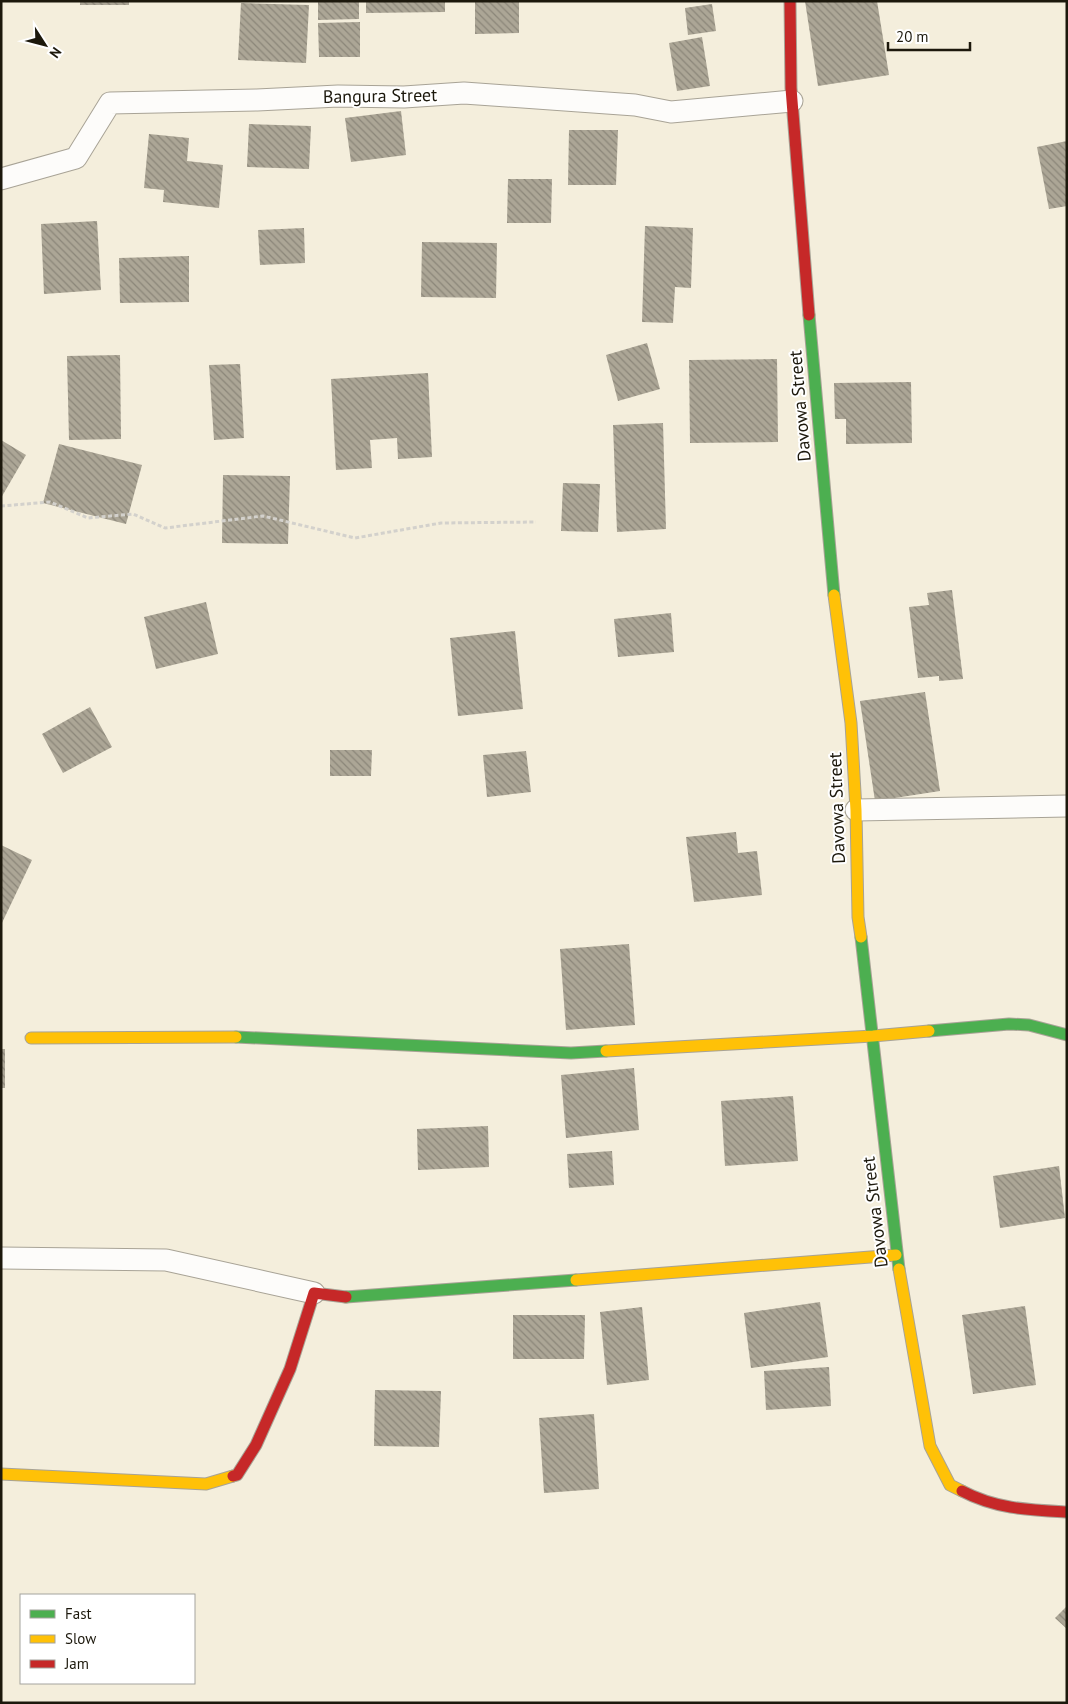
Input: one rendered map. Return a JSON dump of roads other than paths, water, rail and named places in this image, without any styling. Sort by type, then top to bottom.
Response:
[{"type":"street","name":"Davowa Street","points":[[790,1],[792,101],[831,571],[851,723],[856,810],[858,917],[873,1036],[896,1255],[930,1446],[950,1485],[978,1500],[1014,1509],[1067,1512]]},
{"type":"street","name":"Bangura Street","points":[[1,179],[76,158],[110,103],[257,100],[338,96],[404,97],[464,93],[634,106],[671,112],[792,101]]},
{"type":"street","points":[[856,810],[1067,806]]},
{"type":"street","points":[[31,1038],[242,1037],[571,1053],[873,1036],[1009,1024],[1029,1026],[1067,1035]]},
{"type":"street","points":[[1,1258],[166,1260],[314,1293],[352,1298],[896,1255]]},
{"type":"street","points":[[1,1474],[206,1484],[237,1475],[256,1445],[290,1370],[314,1293]]}]
